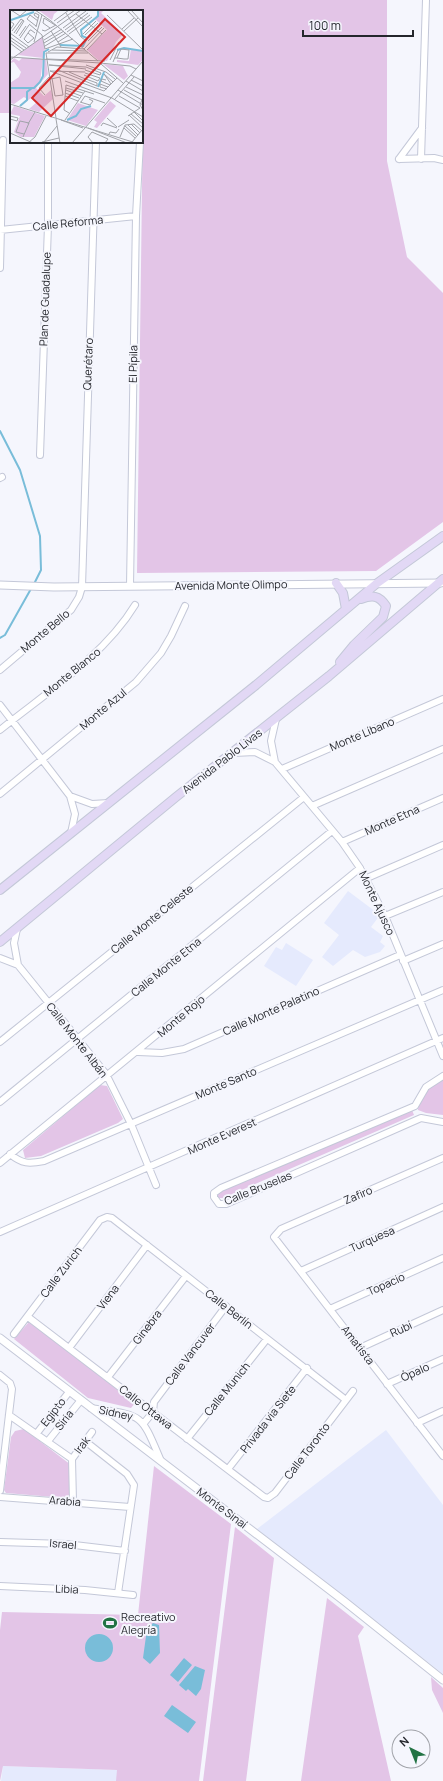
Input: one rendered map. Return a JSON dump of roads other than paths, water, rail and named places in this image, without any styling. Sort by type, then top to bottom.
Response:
[{"type":"main road","points":[[0,890],[256,685],[376,584],[443,536]]},
{"type":"main road","name":"Avenida Pablo Livas","points":[[0,942],[176,797],[234,753],[276,717],[329,676],[441,582]]},
{"type":"main road","points":[[336,583],[343,593],[346,609]]},
{"type":"main road","points":[[329,676],[354,645],[385,615],[386,606],[379,597],[371,596],[356,600]]},
{"type":"street","points":[[421,158],[426,0]]},
{"type":"street","points":[[422,128],[399,159],[434,158],[443,160]]},
{"type":"street","points":[[0,268],[3,140]]},
{"type":"street","name":"Plan de Guadalupe","points":[[40,455],[48,225],[48,143]]},
{"type":"street","name":"Querétaro","points":[[82,587],[92,220],[96,143]]},
{"type":"street","name":"El Pípila","points":[[130,586],[136,216],[140,143]]},
{"type":"street","name":"Calle Reforma","points":[[0,230],[136,216]]},
{"type":"street","name":"Avenida Monte Olimpo","points":[[0,585],[82,587],[441,582]]},
{"type":"street","name":"Monte Bello","points":[[0,670],[71,610],[79,597],[82,587]]},
{"type":"street","name":"Monte Blanco","points":[[0,730],[101,649],[125,621],[135,605]]},
{"type":"street","name":"Monte Azul","points":[[0,794],[43,760],[140,678],[164,648],[185,606]]},
{"type":"street","name":"Monte Líbano","points":[[282,769],[443,699]]},
{"type":"street","points":[[0,705],[70,796],[75,814],[71,833]]},
{"type":"street","points":[[275,762],[271,741],[276,717]]},
{"type":"street","points":[[312,806],[443,750]]},
{"type":"street","name":"Monte Ajusco","points":[[234,753],[255,752],[275,762],[342,842],[367,878],[420,999],[443,1056]]},
{"type":"street","points":[[70,796],[92,804],[109,803]]},
{"type":"street","name":"Calle Monte Celeste","points":[[0,1042],[304,797]]},
{"type":"street","name":"Monte Etna","points":[[342,842],[443,798]]},
{"type":"street","name":"Calle Monte Etna","points":[[0,1102],[332,831]]},
{"type":"street","points":[[367,878],[443,846]]},
{"type":"street","name":"Monte Rojo","points":[[0,1162],[106,1074],[138,1052],[360,868]]},
{"type":"street","points":[[384,916],[443,892]]},
{"type":"street","name":"Calle Monte Albán","points":[[17,929],[14,943],[18,966]]},
{"type":"street","points":[[403,961],[443,944]]},
{"type":"street","name":"Calle Monte Palatino","points":[[138,1052],[162,1053],[184,1049],[400,955]]},
{"type":"street","name":"Calle Monte Albán","points":[[0,958],[18,966],[106,1074],[131,1124],[156,1185]]},
{"type":"street","name":"Monte Santo","points":[[10,1154],[20,1162],[26,1164],[44,1161],[443,990]]},
{"type":"street","name":"Monte Everest","points":[[0,1232],[443,1038]]},
{"type":"street","points":[[443,1076],[426,1087],[415,1106],[421,1118],[443,1122]]},
{"type":"street","name":"Calle Bruselas","points":[[415,1106],[221,1188],[214,1193],[214,1197],[219,1204],[226,1204],[421,1118]]},
{"type":"street","name":"Zafiro","points":[[275,1234],[280,1229],[443,1158]]},
{"type":"street","name":"Turquesa","points":[[300,1271],[443,1207]]},
{"type":"street","name":"Calle Zurich","points":[[14,1334],[100,1220],[107,1217],[112,1218]]},
{"type":"street","name":"Calle Berlín","points":[[112,1218],[267,1339],[307,1368],[346,1400]]},
{"type":"street","name":"Amatista","points":[[275,1234],[276,1242],[330,1309],[443,1456]]},
{"type":"street","name":"Viena","points":[[69,1348],[147,1245]]},
{"type":"street","name":"Topacio","points":[[330,1309],[443,1258]]},
{"type":"street","name":"Ginebra","points":[[108,1377],[186,1276]]},
{"type":"street","name":"Calle Vancuver","points":[[154,1402],[226,1306]]},
{"type":"street","name":"Rubí","points":[[360,1348],[443,1310]]},
{"type":"street","name":"Calle Ottawa","points":[[28,1317],[264,1497]]},
{"type":"street","name":"Monte Sinaí","points":[[0,1338],[443,1680]]},
{"type":"street","name":"Calle Munich","points":[[187,1439],[267,1339]]},
{"type":"street","name":"Ópalo","points":[[387,1384],[443,1359]]},
{"type":"street","name":"Privada via Siete","points":[[228,1469],[307,1368]]},
{"type":"street","points":[[0,1375],[10,1383],[12,1389],[0,1490]]},
{"type":"street","name":"Calle Toronto","points":[[264,1497],[272,1496],[275,1493],[353,1391]]},
{"type":"street","name":"Egipto","points":[[37,1433],[70,1392]]},
{"type":"street","name":"Siria","points":[[48,1441],[81,1400]]},
{"type":"street","points":[[135,1416],[144,1405],[154,1402],[153,1412],[144,1423]]},
{"type":"street","name":"Sidney","points":[[91,1408],[135,1416],[144,1423],[161,1461]]},
{"type":"street","points":[[417,1423],[443,1411]]},
{"type":"street","points":[[9,1415],[72,1458],[73,1501]]},
{"type":"street","name":"Irak","points":[[72,1458],[92,1432]]},
{"type":"street","points":[[85,1441],[127,1474],[132,1479],[134,1485],[118,1593]]},
{"type":"street","name":"Arabia","points":[[0,1497],[73,1501],[130,1507]]},
{"type":"street","name":"Israel","points":[[0,1542],[60,1544],[125,1551]]},
{"type":"street","name":"Libia","points":[[0,1586],[118,1593],[133,1596]]},
{"type":"water","points":[[153,1623],[159,1625],[160,1653],[150,1664],[143,1658],[147,1629]]},
{"type":"water","points":[[99,1634],[105,1635],[109,1638],[112,1642],[112,1654],[109,1658],[105,1661],[99,1662],[93,1661],[89,1658],[86,1654],[85,1648],[86,1642],[89,1638],[93,1635]]},
{"type":"water","points":[[184,1658],[192,1665],[178,1682],[170,1675]]},
{"type":"water","points":[[195,1666],[205,1670],[201,1689],[196,1696],[188,1689],[186,1691],[179,1685]]},
{"type":"water","points":[[172,1705],[196,1722],[188,1733],[164,1716]]},
{"type":"waterway","points":[[0,431],[20,470],[40,536],[41,570],[34,584]]},
{"type":"waterway","points":[[0,638],[5,635],[32,587]]},
{"type":"place","name":"Recreativo Alegría","points":[[110,1623]]}]
